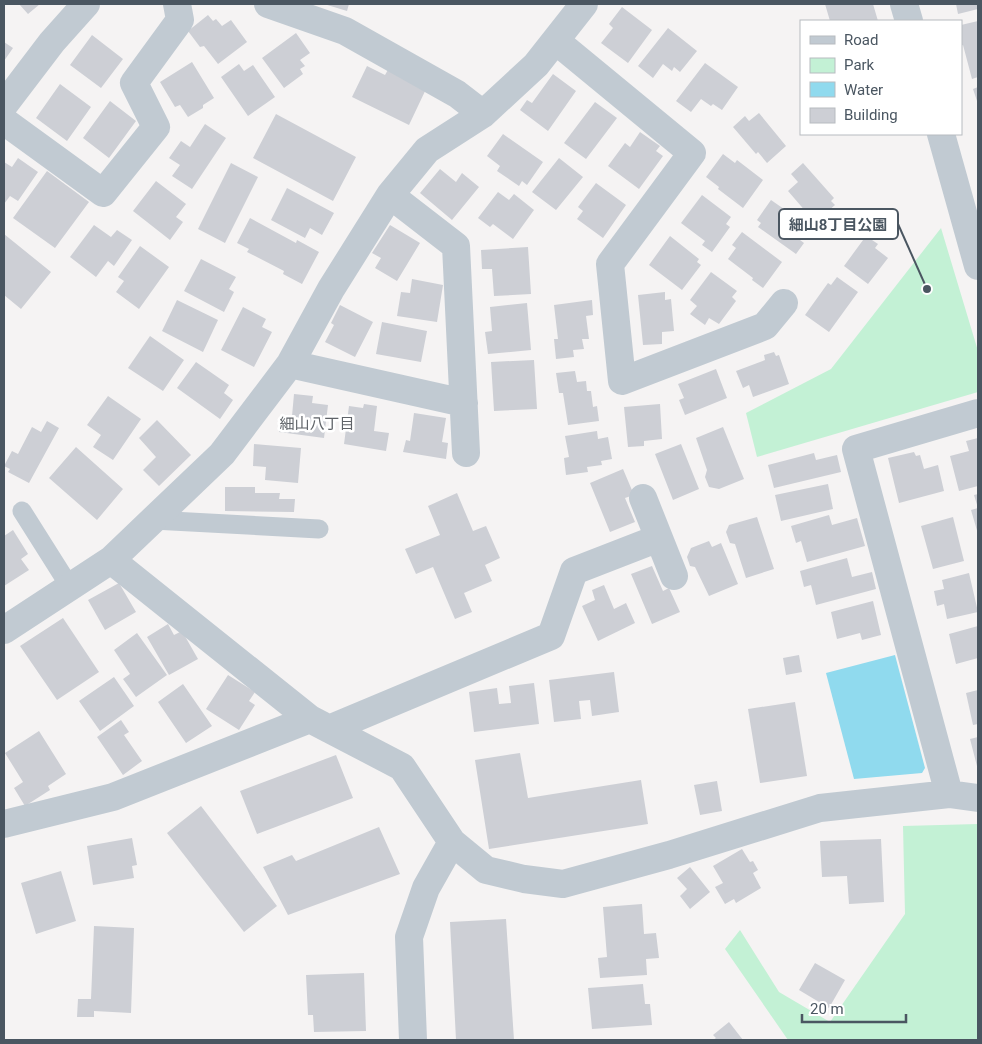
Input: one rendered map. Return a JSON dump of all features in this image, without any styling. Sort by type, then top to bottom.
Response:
[{"type":"street","points":[[4,105],[52,42],[86,4]]},
{"type":"street","points":[[4,121],[103,192],[156,127],[134,83],[180,20],[177,4]]},
{"type":"street","points":[[268,4],[345,31],[457,94],[483,114]]},
{"type":"street","points":[[4,630],[110,560],[222,454],[290,364],[332,289],[390,195],[427,150],[483,114],[536,65],[584,4]]},
{"type":"street","points":[[904,4],[909,20]]},
{"type":"street","points":[[556,41],[692,153],[610,264],[622,382],[765,326],[784,304]]},
{"type":"street","points":[[941,135],[978,266]]},
{"type":"street","points":[[390,195],[456,246],[466,453]]},
{"type":"street","points":[[290,364],[464,403]]},
{"type":"street","points":[[949,794],[856,449],[978,413]]},
{"type":"street","points":[[644,498],[674,576]]},
{"type":"street","points":[[4,824],[113,796],[320,724],[551,636],[574,571],[659,538]]},
{"type":"street","points":[[110,560],[320,724],[402,768],[452,842],[486,870],[524,879],[563,884],[669,855],[820,808],[949,794],[978,798]]},
{"type":"street","points":[[413,1040],[409,937],[426,888],[452,842]]},
{"type":"lane","points":[[22,511],[70,587]]},
{"type":"lane","points":[[153,520],[319,529]]},
{"type":"green space","points":[[941,228],[978,351],[978,392],[757,457],[746,413],[831,369]]},
{"type":"green space","points":[[978,824],[978,1040],[788,1040],[725,949],[740,930],[779,992],[830,1022],[905,914],[903,826]]},
{"type":"water","points":[[895,655],[925,768],[922,773],[854,779],[826,673]]},
{"type":"building","points":[[19,4],[40,4],[28,14]]},
{"type":"building","points":[[324,4],[349,4],[347,11]]},
{"type":"building","points":[[825,4],[873,4],[878,20],[830,20]]},
{"type":"building","points":[[956,4],[978,4],[978,9],[958,14]]},
{"type":"building","points":[[622,7],[652,30],[628,63],[601,43],[613,28],[609,24]]},
{"type":"building","points":[[208,15],[213,21],[216,19],[222,26],[231,20],[247,42],[218,64],[204,46],[200,47],[188,31]]},
{"type":"building","points":[[978,21],[978,77],[972,79],[962,46],[962,25]]},
{"type":"building","points":[[668,28],[697,51],[680,72],[674,67],[672,71],[663,64],[653,78],[638,66]]},
{"type":"building","points":[[296,33],[310,53],[300,60],[305,66],[300,69],[303,74],[284,88],[262,58]]},
{"type":"building","points":[[92,35],[123,59],[101,88],[70,65]]},
{"type":"building","points":[[4,42],[13,48],[4,61]]},
{"type":"building","points":[[192,62],[214,98],[203,105],[203,108],[188,117],[180,105],[175,107],[160,82]]},
{"type":"building","points":[[705,63],[738,87],[722,110],[713,104],[711,106],[701,99],[691,112],[676,101]]},
{"type":"building","points":[[239,64],[244,71],[253,65],[275,97],[248,116],[221,77]]},
{"type":"building","points":[[367,66],[385,75],[389,68],[427,87],[409,125],[352,97]]},
{"type":"building","points":[[553,74],[576,91],[548,131],[520,110],[527,100],[532,103]]},
{"type":"building","points":[[60,84],[91,107],[67,141],[36,118]]},
{"type":"building","points":[[978,87],[978,104],[973,89]]},
{"type":"building","points":[[110,101],[136,121],[109,158],[83,138]]},
{"type":"building","points":[[595,102],[617,118],[586,159],[564,143]]},
{"type":"building","points":[[759,113],[786,146],[767,163],[758,152],[756,154],[733,127],[745,116],[749,121]]},
{"type":"building","points":[[276,114],[356,157],[333,201],[253,158]]},
{"type":"building","points":[[205,124],[226,138],[192,189],[172,176],[180,165],[169,158],[181,141],[190,147]]},
{"type":"building","points":[[640,132],[660,146],[656,151],[663,156],[639,189],[608,166],[625,143],[630,147]]},
{"type":"building","points":[[503,134],[543,162],[527,185],[522,181],[519,186],[497,171],[500,166],[487,156]]},
{"type":"building","points":[[723,154],[735,163],[737,160],[763,180],[743,208],[706,177]]},
{"type":"building","points":[[18,158],[38,172],[18,201],[10,196],[4,204],[4,162],[12,167]]},
{"type":"building","points":[[559,158],[583,177],[556,210],[532,192]]},
{"type":"building","points":[[231,163],[258,177],[225,243],[198,229]]},
{"type":"building","points":[[803,163],[834,198],[831,201],[835,205],[828,211],[831,213],[822,222],[810,209],[807,213],[788,191],[798,182],[791,174]]},
{"type":"building","points":[[440,169],[456,182],[462,173],[479,187],[452,220],[420,193]]},
{"type":"building","points":[[47,171],[89,202],[55,248],[13,218]]},
{"type":"building","points":[[156,181],[186,204],[176,217],[183,222],[170,240],[133,211]]},
{"type":"building","points":[[596,183],[626,205],[603,238],[577,219],[583,211],[578,207]]},
{"type":"building","points":[[287,188],[334,213],[322,235],[310,228],[305,238],[271,220]]},
{"type":"building","points":[[498,192],[509,200],[514,194],[534,210],[513,239],[493,224],[490,227],[478,218]]},
{"type":"building","points":[[702,195],[731,217],[726,224],[730,227],[712,252],[702,245],[705,241],[681,223]]},
{"type":"building","points":[[771,200],[794,216],[791,219],[803,228],[800,231],[804,234],[800,240],[804,243],[796,254],[758,227],[761,223],[757,220]]},
{"type":"building","points":[[250,218],[296,243],[297,240],[319,252],[302,284],[283,274],[284,271],[247,252],[249,249],[237,243]]},
{"type":"building","points":[[94,225],[111,237],[117,230],[132,240],[114,266],[108,261],[96,277],[70,257]]},
{"type":"building","points":[[390,225],[420,243],[397,281],[375,268],[381,258],[372,253]]},
{"type":"building","points":[[742,232],[782,262],[763,288],[728,259],[736,248],[732,245]]},
{"type":"building","points":[[4,234],[51,272],[21,309],[4,295]]},
{"type":"building","points":[[670,236],[699,259],[697,262],[701,265],[682,290],[649,265]]},
{"type":"building","points":[[866,236],[878,244],[875,248],[888,258],[868,284],[844,266]]},
{"type":"building","points":[[140,246],[169,267],[139,309],[116,292],[124,281],[118,277]]},
{"type":"building","points":[[528,247],[531,294],[494,296],[492,269],[482,269],[481,250]]},
{"type":"building","points":[[201,259],[236,277],[229,289],[234,292],[224,312],[184,291]]},
{"type":"building","points":[[711,272],[737,291],[732,297],[736,301],[719,324],[709,318],[705,325],[690,314],[697,306],[690,300]]},
{"type":"building","points":[[837,277],[858,292],[829,332],[805,315],[828,283],[831,285]]},
{"type":"building","points":[[412,279],[443,285],[437,322],[397,316],[401,292],[410,293]]},
{"type":"building","points":[[665,292],[665,300],[671,299],[674,331],[662,332],[662,344],[643,345],[638,295]]},
{"type":"building","points":[[177,300],[218,320],[203,352],[162,331]]},
{"type":"building","points":[[592,300],[593,315],[586,316],[589,339],[582,339],[584,349],[573,350],[574,357],[556,359],[554,339],[558,339],[554,305]]},
{"type":"building","points":[[527,303],[531,350],[488,354],[485,332],[492,331],[490,307]]},
{"type":"building","points":[[340,305],[373,322],[355,357],[325,342],[334,325],[331,323]]},
{"type":"building","points":[[243,307],[266,319],[262,327],[272,332],[254,367],[221,350]]},
{"type":"building","points":[[382,322],[427,331],[421,362],[376,354]]},
{"type":"building","points":[[150,336],[184,360],[163,391],[128,368]]},
{"type":"building","points":[[774,352],[776,356],[779,355],[789,384],[753,397],[749,385],[743,388],[736,371],[765,360],[764,355]]},
{"type":"building","points":[[534,360],[537,409],[494,411],[491,362]]},
{"type":"building","points":[[196,362],[229,385],[224,393],[233,400],[220,419],[177,388]]},
{"type":"building","points":[[716,369],[727,398],[685,415],[679,400],[684,398],[678,384]]},
{"type":"building","points":[[575,371],[577,382],[586,381],[587,391],[591,391],[593,407],[597,406],[599,421],[568,425],[563,393],[559,393],[556,373]]},
{"type":"building","points":[[294,394],[313,396],[312,403],[328,405],[324,438],[279,432],[281,415],[292,416]]},
{"type":"building","points":[[108,396],[141,419],[113,460],[93,447],[101,435],[87,425]]},
{"type":"building","points":[[364,404],[377,406],[374,431],[389,433],[386,451],[344,444],[349,406],[363,408]]},
{"type":"building","points":[[660,404],[662,439],[644,441],[644,446],[628,447],[624,407]]},
{"type":"building","points":[[414,413],[446,418],[442,442],[448,443],[446,459],[403,452],[406,440],[410,441]]},
{"type":"building","points":[[157,420],[191,455],[159,486],[143,470],[156,457],[139,438]]},
{"type":"building","points":[[47,421],[59,428],[29,483],[8,472],[10,469],[4,466],[12,451],[18,454],[32,427],[41,432]]},
{"type":"building","points":[[723,427],[744,479],[719,489],[709,487],[705,477],[707,470],[696,438]]},
{"type":"building","points":[[597,431],[598,439],[608,437],[612,459],[601,461],[602,465],[587,467],[588,472],[566,475],[564,458],[569,457],[565,436]]},
{"type":"building","points":[[978,438],[978,486],[959,491],[950,456],[969,451],[966,441]]},
{"type":"building","points":[[254,444],[301,448],[298,483],[265,480],[266,467],[253,466]]},
{"type":"building","points":[[681,444],[699,489],[673,500],[655,454]]},
{"type":"building","points":[[76,447],[123,489],[97,520],[49,478]]},
{"type":"building","points":[[914,452],[916,456],[920,455],[924,469],[938,465],[944,491],[899,503],[888,458]]},
{"type":"building","points":[[814,453],[816,460],[837,455],[841,472],[774,488],[768,465]]},
{"type":"building","points":[[623,469],[634,495],[625,498],[635,522],[610,532],[590,483]]},
{"type":"building","points":[[828,484],[833,509],[781,521],[775,495]]},
{"type":"building","points":[[225,487],[255,487],[255,493],[280,493],[279,499],[295,499],[294,512],[225,511]]},
{"type":"building","points":[[457,493],[473,531],[486,526],[500,558],[485,565],[492,581],[464,593],[472,612],[455,619],[433,567],[416,574],[405,549],[440,535],[428,506]]},
{"type":"building","points":[[978,494],[978,508],[974,495]]},
{"type":"building","points":[[978,508],[978,534],[971,510]]},
{"type":"building","points":[[829,515],[832,525],[857,518],[865,546],[807,562],[801,541],[796,543],[791,526]]},
{"type":"building","points":[[757,517],[774,569],[746,578],[735,544],[730,543],[726,532],[729,525]]},
{"type":"building","points":[[953,517],[964,561],[933,569],[921,526]]},
{"type":"building","points":[[13,530],[28,554],[21,559],[29,570],[4,586],[4,536]]},
{"type":"building","points":[[709,541],[712,547],[721,543],[738,584],[709,596],[695,567],[690,566],[687,557],[691,548]]},
{"type":"building","points":[[847,558],[852,577],[872,572],[876,589],[816,605],[811,585],[804,587],[800,571]]},
{"type":"building","points":[[652,566],[663,591],[669,588],[680,612],[652,624],[631,574]]},
{"type":"building","points":[[969,573],[978,612],[947,619],[944,604],[937,606],[934,591],[944,589],[942,580]]},
{"type":"building","points":[[119,583],[136,612],[105,630],[88,600]]},
{"type":"building","points":[[604,585],[614,609],[626,603],[635,623],[598,641],[582,606],[595,600],[592,590]]},
{"type":"building","points":[[873,601],[881,635],[862,640],[860,633],[837,639],[831,612]]},
{"type":"building","points":[[63,618],[99,672],[57,700],[20,646]]},
{"type":"building","points":[[168,624],[174,635],[182,631],[198,659],[169,675],[147,637]]},
{"type":"building","points":[[978,626],[978,658],[956,664],[949,634]]},
{"type":"building","points":[[137,633],[167,675],[136,697],[123,679],[130,674],[114,650]]},
{"type":"building","points":[[799,655],[802,672],[786,675],[783,658]]},
{"type":"building","points":[[614,672],[619,712],[592,716],[590,700],[579,701],[581,719],[554,722],[549,680]]},
{"type":"building","points":[[228,675],[255,692],[249,701],[255,705],[239,730],[206,709]]},
{"type":"building","points":[[114,677],[134,706],[100,731],[79,701]]},
{"type":"building","points":[[534,683],[539,724],[474,732],[469,692],[497,688],[499,704],[511,703],[509,686]]},
{"type":"building","points":[[183,684],[212,726],[186,743],[158,702]]},
{"type":"building","points":[[978,690],[978,724],[973,725],[966,693]]},
{"type":"building","points":[[795,702],[807,776],[760,783],[748,709]]},
{"type":"building","points":[[121,720],[129,732],[124,735],[142,761],[123,775],[97,737]]},
{"type":"building","points":[[39,731],[66,774],[48,786],[50,790],[25,806],[14,788],[23,782],[5,753]]},
{"type":"building","points":[[978,737],[978,770],[970,739]]},
{"type":"building","points":[[520,753],[528,798],[641,780],[648,824],[489,849],[475,760]]},
{"type":"building","points":[[336,755],[353,798],[257,834],[240,791]]},
{"type":"building","points":[[717,781],[722,811],[700,815],[694,785]]},
{"type":"building","points":[[201,806],[277,906],[244,932],[167,833]]},
{"type":"building","points":[[379,827],[400,874],[288,915],[263,867],[292,855],[296,861]]},
{"type":"building","points":[[132,838],[137,865],[132,866],[134,878],[93,885],[87,846]]},
{"type":"building","points":[[881,839],[884,902],[849,904],[847,876],[822,877],[820,841]]},
{"type":"building","points":[[742,849],[750,862],[753,861],[758,870],[753,873],[761,888],[736,903],[734,899],[725,904],[715,887],[723,883],[713,866]]},
{"type":"building","points":[[690,867],[710,892],[690,909],[680,896],[687,889],[677,878]]},
{"type":"building","points":[[61,871],[76,921],[36,934],[21,883]]},
{"type":"building","points":[[642,904],[644,934],[656,933],[659,958],[646,959],[647,975],[600,978],[598,958],[607,957],[603,907]]},
{"type":"building","points":[[506,919],[514,1040],[456,1040],[450,922]]},
{"type":"building","points":[[94,926],[134,928],[131,1013],[94,1011],[94,1017],[77,1017],[78,999],[91,999]]},
{"type":"building","points":[[815,963],[845,980],[829,1008],[799,990]]},
{"type":"building","points":[[364,973],[366,1031],[314,1032],[313,1015],[308,1015],[306,975]]},
{"type":"building","points":[[643,984],[645,1004],[650,1004],[652,1025],[592,1029],[588,988]]},
{"type":"building","points":[[729,1022],[743,1040],[713,1040],[716,1038],[713,1035]]},
{"type":"place","name":"細山8丁目公園","points":[[927,289]]},
{"type":"district","name":"細山八丁目","points":[[317,424]]}]
